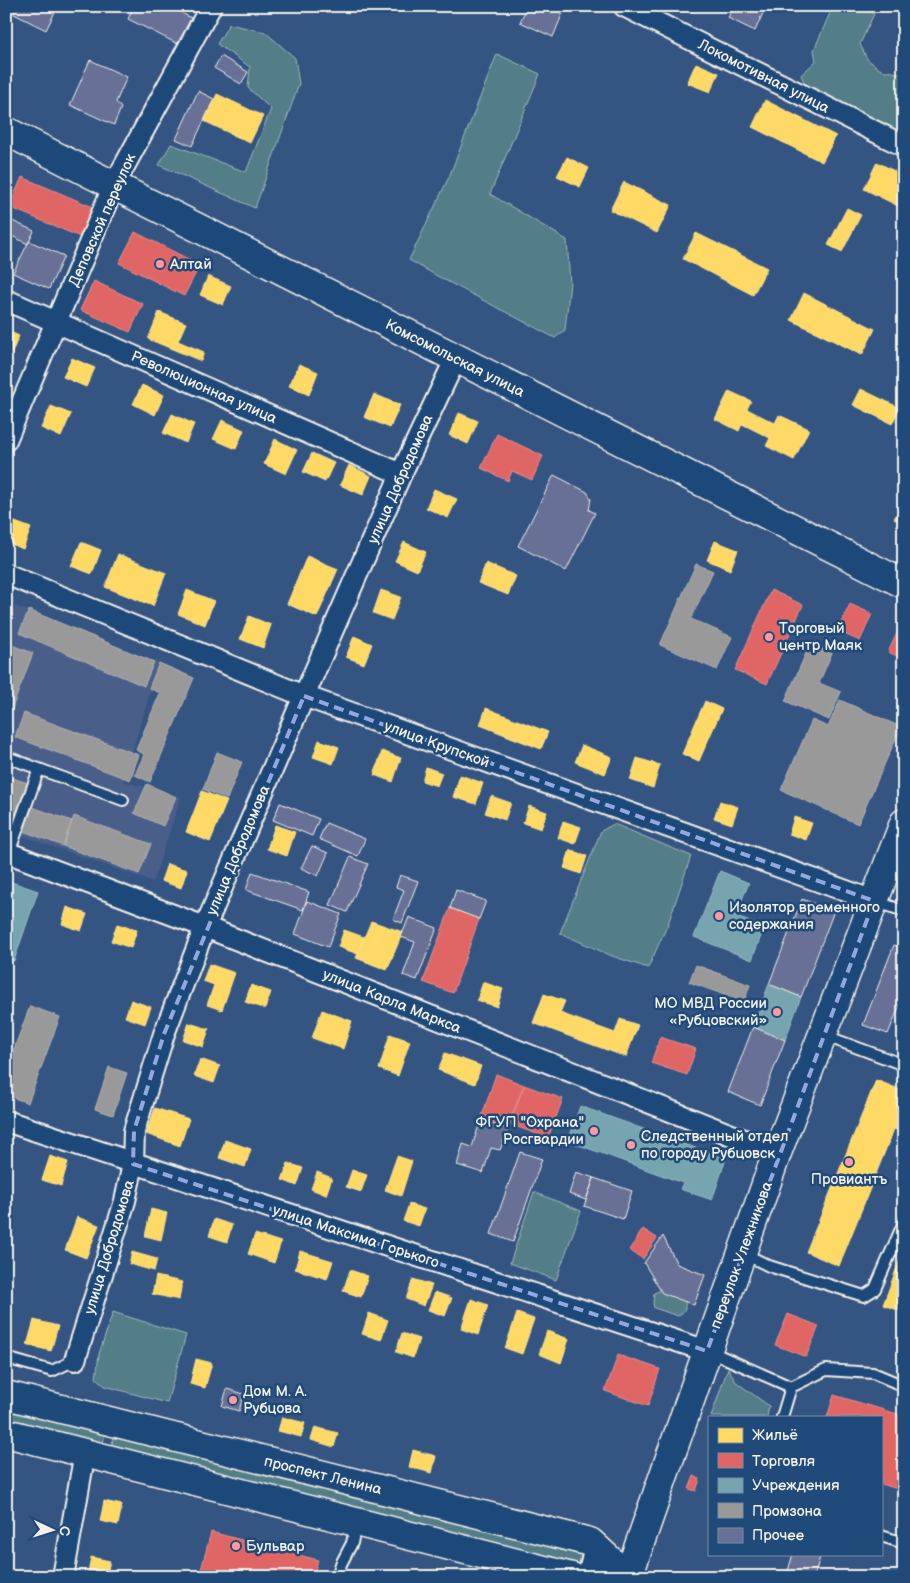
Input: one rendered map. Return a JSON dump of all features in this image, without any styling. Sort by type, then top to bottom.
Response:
[{"type":"main road","name":"Комсомольская улица","points":[[6,130],[904,584]]},
{"type":"main road","name":"переулок Улежникова","points":[[628,1577],[777,1153],[904,823]]},
{"type":"main road","name":"проспект Ленина","points":[[6,1395],[590,1542],[628,1577]]},
{"type":"main road","points":[[6,1433],[572,1577]]},
{"type":"street","name":"Деповской переулок","points":[[6,440],[114,184],[211,6]]},
{"type":"street","name":"Локомотивная улица","points":[[624,6],[904,146]]},
{"type":"street","name":"Революционная улица","points":[[6,300],[401,474]]},
{"type":"street","name":"улица Добродомова","points":[[75,1360],[125,1201],[133,1164],[136,1123],[164,1034],[205,927],[304,696],[401,474],[456,358]]},
{"type":"street","name":"улица Крупской","points":[[6,574],[304,696],[874,901]]},
{"type":"street","name":"улица Карла Маркса","points":[[8,852],[205,927],[777,1153]]},
{"type":"street","name":"улица Максима Горького","points":[[6,1121],[707,1351]]},
{"type":"street","points":[[63,1577],[85,1452]]},
{"type":"street","points":[[588,1577],[595,1546]]},
{"type":"lane","points":[[7,757],[123,800]]},
{"type":"lane","points":[[8,852],[39,769]]},
{"type":"lane","points":[[874,901],[904,912]]},
{"type":"lane","points":[[822,1034],[904,1065]]},
{"type":"lane","points":[[742,1252],[769,1266],[864,1296],[875,1289],[901,1236],[904,1222]]},
{"type":"lane","points":[[707,1351],[792,1387]]},
{"type":"lane","points":[[6,1358],[52,1371],[75,1360]]},
{"type":"lane","points":[[782,1416],[792,1387],[826,1370],[873,1374],[904,1386]]},
{"type":"lane","points":[[337,1577],[340,1564],[352,1543],[357,1522]]},
{"type":"lane","points":[[882,1536],[904,1543]]},
{"type":"highlighted area","points":[[304,696],[874,901],[707,1351],[133,1164],[134,1131],[164,1034]]},
{"type":"shaded area","points":[[15,606],[159,663],[123,781],[181,797],[153,882],[6,830],[6,630]]},
{"type":"green space","points":[[833,6],[861,6],[874,14],[860,44],[867,59],[881,70],[904,74],[904,133],[805,85],[801,75],[816,61],[814,50]]},
{"type":"green space","points":[[229,24],[265,32],[295,58],[299,84],[255,208],[159,165],[171,144],[246,172],[271,109],[248,88],[250,67],[217,44]]},
{"type":"green space","points":[[497,54],[540,74],[490,194],[567,240],[570,283],[565,330],[555,338],[409,260],[449,177]]},
{"type":"green space","points":[[614,824],[691,856],[668,924],[648,968],[612,956],[560,933],[601,831]]},
{"type":"green space","points":[[534,1192],[581,1211],[556,1280],[510,1263]]},
{"type":"green space","points":[[662,1290],[685,1301],[684,1310],[678,1316],[654,1308],[654,1293]]},
{"type":"green space","points":[[113,1312],[186,1335],[167,1403],[105,1386],[96,1378],[99,1354]]},
{"type":"green space","points":[[728,1368],[736,1382],[769,1406],[767,1416],[711,1416]]},
{"type":"green space","points":[[6,1402],[107,1427],[101,1451],[6,1428]]},
{"type":"green space","points":[[116,1429],[588,1546],[582,1573],[109,1454]]},
{"type":"building: Жильё","points":[[696,63],[719,73],[710,92],[687,83]]},
{"type":"building: Жильё","points":[[217,94],[263,116],[250,143],[204,121]]},
{"type":"building: Жильё","points":[[765,100],[836,136],[822,162],[752,127]]},
{"type":"building: Жильё","points":[[567,157],[589,168],[580,187],[557,176]]},
{"type":"building: Жильё","points":[[877,162],[904,176],[904,209],[864,189]]},
{"type":"building: Жильё","points":[[624,182],[671,205],[657,233],[610,210]]},
{"type":"building: Жильё","points":[[847,208],[861,215],[842,252],[828,245]]},
{"type":"building: Жильё","points":[[696,233],[767,268],[753,295],[683,259]]},
{"type":"building: Жильё","points":[[208,276],[231,286],[223,305],[200,295]]},
{"type":"building: Жильё","points":[[804,293],[875,329],[862,355],[791,320]]},
{"type":"building: Жильё","points":[[159,312],[186,323],[178,341],[204,352],[201,361],[148,339]]},
{"type":"building: Жильё","points":[[6,330],[19,336],[10,357],[6,355]]},
{"type":"building: Жильё","points":[[72,358],[95,368],[86,387],[63,377]]},
{"type":"building: Жильё","points":[[299,364],[318,372],[309,395],[289,386]]},
{"type":"building: Жильё","points":[[142,385],[164,395],[155,415],[133,404]]},
{"type":"building: Жильё","points":[[861,389],[900,408],[892,424],[853,405]]},
{"type":"building: Жильё","points":[[729,391],[751,401],[747,409],[775,423],[779,415],[809,429],[794,460],[766,446],[770,438],[742,424],[739,431],[715,419]]},
{"type":"building: Жильё","points":[[374,394],[400,405],[390,428],[364,417]]},
{"type":"building: Жильё","points":[[51,406],[71,414],[61,437],[41,428]]},
{"type":"building: Жильё","points":[[459,413],[478,421],[468,444],[449,435]]},
{"type":"building: Жильё","points":[[172,414],[194,424],[186,443],[163,433]]},
{"type":"building: Жильё","points":[[222,420],[244,430],[236,449],[213,439]]},
{"type":"building: Жильё","points":[[275,439],[297,450],[286,474],[264,464]]},
{"type":"building: Жильё","points":[[312,453],[334,463],[325,482],[303,472]]},
{"type":"building: Жильё","points":[[349,465],[371,476],[363,495],[340,485]]},
{"type":"building: Жильё","points":[[434,489],[457,499],[448,518],[426,508]]},
{"type":"building: Жильё","points":[[904,500],[904,524],[894,519]]},
{"type":"building: Жильё","points":[[7,519],[31,528],[23,549],[6,542]]},
{"type":"building: Жильё","points":[[715,541],[738,550],[730,570],[707,560]]},
{"type":"building: Жильё","points":[[81,542],[101,550],[92,574],[71,566]]},
{"type":"building: Жильё","points":[[404,542],[426,552],[417,571],[395,561]]},
{"type":"building: Жильё","points":[[118,554],[166,573],[153,606],[105,587]]},
{"type":"building: Жильё","points":[[307,556],[338,569],[317,617],[287,604]]},
{"type":"building: Жильё","points":[[486,563],[516,576],[508,595],[478,583]]},
{"type":"building: Жильё","points":[[187,590],[214,601],[205,625],[178,614]]},
{"type":"building: Жильё","points":[[381,590],[401,597],[392,620],[373,613]]},
{"type":"building: Жильё","points":[[249,616],[271,625],[263,648],[240,639]]},
{"type":"building: Жильё","points":[[354,636],[372,644],[364,664],[346,657]]},
{"type":"building: Жильё","points":[[705,701],[722,709],[699,761],[682,754]]},
{"type":"building: Жильё","points":[[486,708],[548,732],[541,749],[480,725]]},
{"type":"building: Жильё","points":[[319,740],[339,747],[333,764],[313,757]]},
{"type":"building: Жильё","points":[[582,745],[612,757],[605,774],[575,762]]},
{"type":"building: Жильё","points":[[382,751],[401,758],[393,782],[374,775]]},
{"type":"building: Жильё","points":[[637,758],[660,765],[653,788],[630,780]]},
{"type":"building: Жильё","points":[[426,767],[442,773],[437,786],[422,781]]},
{"type":"building: Жильё","points":[[460,775],[483,783],[476,804],[453,797]]},
{"type":"building: Жильё","points":[[202,791],[227,801],[210,842],[186,832]]},
{"type":"building: Жильё","points":[[491,796],[511,803],[505,820],[485,813]]},
{"type":"building: Жильё","points":[[720,801],[738,807],[732,824],[714,818]]},
{"type":"building: Жильё","points":[[529,806],[547,812],[541,829],[523,823]]},
{"type":"building: Жильё","points":[[794,817],[812,823],[806,840],[789,834]]},
{"type":"building: Жильё","points":[[563,821],[581,827],[575,844],[558,838]]},
{"type":"building: Жильё","points":[[275,825],[295,832],[287,856],[267,849]]},
{"type":"building: Жильё","points":[[570,850],[587,856],[581,874],[564,868]]},
{"type":"building: Жильё","points":[[167,864],[187,870],[181,888],[161,881]]},
{"type":"building: Жильё","points":[[67,907],[87,914],[81,931],[62,924]]},
{"type":"building: Жильё","points":[[371,921],[403,932],[387,970],[356,958]]},
{"type":"building: Жильё","points":[[117,924],[137,930],[131,948],[111,941]]},
{"type":"building: Жильё","points":[[344,930],[364,937],[358,954],[338,947]]},
{"type":"building: Жильё","points":[[209,964],[235,973],[222,1010],[207,1005],[214,985],[203,981]]},
{"type":"building: Жильё","points":[[483,982],[503,989],[497,1007],[477,1000]]},
{"type":"building: Жильё","points":[[251,985],[271,992],[265,1009],[245,1002]]},
{"type":"building: Жильё","points":[[544,994],[565,1001],[560,1013],[615,1033],[620,1019],[638,1025],[626,1057],[533,1023]]},
{"type":"building: Жильё","points":[[131,1000],[151,1007],[145,1024],[125,1017]]},
{"type":"building: Жильё","points":[[322,1010],[352,1021],[343,1049],[312,1038]]},
{"type":"building: Жильё","points":[[189,1023],[209,1029],[203,1047],[183,1040]]},
{"type":"building: Жильё","points":[[390,1034],[410,1041],[398,1076],[379,1069]]},
{"type":"building: Жильё","points":[[445,1053],[481,1066],[475,1084],[438,1070]]},
{"type":"building: Жильё","points":[[200,1059],[220,1066],[214,1083],[194,1076]]},
{"type":"building: Жильё","points":[[876,1080],[904,1091],[904,1133],[894,1129],[839,1266],[806,1252]]},
{"type":"building: Жильё","points":[[155,1108],[189,1119],[180,1146],[146,1134]]},
{"type":"building: Жильё","points":[[225,1140],[251,1149],[245,1167],[219,1158]]},
{"type":"building: Жильё","points":[[50,1156],[68,1162],[61,1186],[42,1180]]},
{"type":"building: Жильё","points":[[397,1156],[412,1161],[401,1196],[385,1190]]},
{"type":"building: Жильё","points":[[288,1163],[303,1168],[297,1186],[282,1180]]},
{"type":"building: Жильё","points":[[352,1170],[367,1175],[361,1192],[346,1187]]},
{"type":"building: Жильё","points":[[317,1172],[332,1178],[326,1195],[311,1189]]},
{"type":"building: Жильё","points":[[409,1204],[425,1209],[419,1226],[403,1221]]},
{"type":"building: Жильё","points":[[151,1209],[167,1213],[161,1240],[145,1236]]},
{"type":"building: Жильё","points":[[77,1217],[99,1225],[86,1258],[65,1250]]},
{"type":"building: Жильё","points":[[214,1219],[232,1225],[227,1242],[209,1236]]},
{"type":"building: Жильё","points":[[255,1234],[281,1242],[274,1263],[248,1254]]},
{"type":"building: Жильё","points":[[300,1251],[333,1261],[327,1279],[295,1269]]},
{"type":"building: Жильё","points":[[132,1252],[157,1259],[154,1271],[129,1264]]},
{"type":"building: Жильё","points":[[900,1259],[904,1261],[904,1312],[883,1305]]},
{"type":"building: Жильё","points":[[350,1270],[368,1276],[361,1297],[343,1291]]},
{"type":"building: Жильё","points":[[156,1276],[182,1282],[179,1300],[152,1294]]},
{"type":"building: Жильё","points":[[413,1279],[432,1285],[424,1306],[406,1299]]},
{"type":"building: Жильё","points":[[435,1292],[452,1298],[445,1316],[428,1310]]},
{"type":"building: Жильё","points":[[471,1299],[488,1305],[478,1335],[461,1329]]},
{"type":"building: Жильё","points":[[369,1313],[388,1320],[381,1340],[362,1334]]},
{"type":"building: Жильё","points":[[517,1313],[534,1319],[522,1354],[505,1348]]},
{"type":"building: Жильё","points":[[34,1320],[58,1326],[51,1351],[27,1345]]},
{"type":"building: Жильё","points":[[547,1331],[569,1339],[561,1363],[539,1354]]},
{"type":"building: Жильё","points":[[402,1333],[419,1339],[413,1358],[396,1352]]},
{"type":"building: Жильё","points":[[196,1359],[212,1363],[205,1388],[190,1384]]},
{"type":"building: Жильё","points":[[282,1417],[305,1423],[301,1437],[278,1431]]},
{"type":"building: Жильё","points":[[315,1427],[338,1433],[334,1447],[311,1440]]},
{"type":"building: Жильё","points":[[413,1450],[436,1456],[432,1473],[409,1467]]},
{"type":"building: Жильё","points":[[104,1501],[122,1505],[118,1525],[100,1521]]},
{"type":"building: Жильё","points":[[91,1557],[110,1561],[106,1577],[87,1577]]},
{"type":"building: Торговля","points":[[22,177],[93,207],[80,237],[9,207]]},
{"type":"building: Торговля","name":"Алтай","points":[[135,232],[200,265],[184,296],[119,263]]},
{"type":"building: Торговля","points":[[94,281],[143,304],[130,332],[80,310]]},
{"type":"building: Торговля","points":[[497,434],[543,456],[532,480],[512,471],[508,481],[481,468]]},
{"type":"building: Торговля","name":"Торговый центр Маяк","points":[[771,590],[803,605],[767,684],[735,670]]},
{"type":"building: Торговля","points":[[850,604],[872,614],[860,641],[837,631]]},
{"type":"building: Торговля","points":[[899,629],[904,631],[904,659],[888,652]]},
{"type":"building: Торговля","points":[[450,908],[479,919],[453,993],[423,982]]},
{"type":"building: Торговля","points":[[660,1037],[696,1049],[687,1075],[651,1063]]},
{"type":"building: Торговля","points":[[496,1074],[524,1085],[508,1129],[481,1119]]},
{"type":"building: Торговля","points":[[524,1085],[563,1099],[548,1138],[509,1124]]},
{"type":"building: Торговля","points":[[643,1229],[657,1238],[643,1259],[629,1250]]},
{"type":"building: Торговля","points":[[788,1314],[819,1326],[806,1357],[775,1345]]},
{"type":"building: Торговля","points":[[618,1355],[660,1369],[648,1406],[605,1391]]},
{"type":"building: Торговля","points":[[834,1395],[904,1416],[904,1491],[882,1484],[882,1416],[827,1416]]},
{"type":"building: Торговля","points":[[694,1476],[700,1479],[696,1491],[689,1489]]},
{"type":"building: Торговля","name":"Бульвар","points":[[211,1532],[318,1560],[313,1577],[199,1577]]},
{"type":"building: Учреждения","name":"Изолятор временного содержания","points":[[720,871],[749,883],[735,916],[764,928],[752,960],[694,937]]},
{"type":"building: Учреждения","points":[[6,880],[38,891],[14,961],[6,958]]},
{"type":"building: Учреждения","name":"МО МВД России «Рубцовский»","points":[[769,984],[801,997],[785,1040],[753,1027]]},
{"type":"building: Учреждения","points":[[580,1106],[726,1159],[712,1200],[680,1189],[683,1183],[568,1141]]},
{"type":"building: Промзона","points":[[696,564],[713,571],[691,619],[732,637],[717,670],[660,645]]},
{"type":"building: Промзона","points":[[29,610],[154,662],[144,686],[19,633]]},
{"type":"building: Промзона","points":[[6,643],[33,653],[6,724]]},
{"type":"building: Промзона","points":[[810,644],[832,653],[819,683],[841,692],[829,720],[785,701]]},
{"type":"building: Промзона","points":[[159,663],[194,678],[150,782],[135,775],[144,754],[136,750],[160,693],[149,688]]},
{"type":"building: Промзона","points":[[840,700],[901,727],[858,824],[781,790],[812,720],[828,727]]},
{"type":"building: Промзона","points":[[24,713],[139,755],[130,780],[15,737]]},
{"type":"building: Промзона","points":[[217,752],[242,762],[227,799],[203,789]]},
{"type":"building: Промзона","points":[[6,776],[28,783],[17,815],[6,811]]},
{"type":"building: Промзона","points":[[147,784],[176,797],[163,826],[134,813]]},
{"type":"building: Промзона","points":[[32,807],[72,821],[63,846],[23,831]]},
{"type":"building: Промзона","points":[[74,816],[151,844],[139,874],[63,846]]},
{"type":"building: Промзона","points":[[696,965],[750,985],[744,1002],[689,982]]},
{"type":"building: Промзона","points":[[30,1006],[60,1017],[28,1103],[6,1095],[6,1070]]},
{"type":"building: Промзона","points":[[109,1067],[127,1073],[113,1115],[95,1109]]},
{"type":"building: Прочее","points":[[6,6],[58,6],[46,30],[6,10]]},
{"type":"building: Прочее","points":[[134,6],[169,6],[191,18],[178,44],[128,19]]},
{"type":"building: Прочее","points":[[527,6],[555,6],[564,10],[553,37],[520,22]]},
{"type":"building: Прочее","points":[[733,6],[766,6],[755,31],[728,18]]},
{"type":"building: Прочее","points":[[221,56],[248,72],[241,84],[214,68]]},
{"type":"building: Прочее","points":[[90,60],[127,77],[116,102],[121,108],[114,125],[70,105]]},
{"type":"building: Прочее","points":[[198,91],[214,99],[192,146],[176,139]]},
{"type":"building: Прочее","points":[[6,218],[34,231],[28,244],[6,233]]},
{"type":"building: Прочее","points":[[29,241],[64,256],[49,289],[13,273]]},
{"type":"building: Прочее","points":[[554,475],[587,492],[591,499],[589,510],[595,513],[566,571],[518,546]]},
{"type":"building: Прочее","points":[[280,803],[319,819],[312,836],[273,820]]},
{"type":"building: Прочее","points":[[326,823],[365,839],[358,856],[319,839]]},
{"type":"building: Прочее","points":[[312,846],[328,853],[318,876],[301,868]]},
{"type":"building: Прочее","points":[[350,857],[368,864],[347,912],[330,905]]},
{"type":"building: Прочее","points":[[252,872],[309,892],[303,910],[246,890]]},
{"type":"building: Прочее","points":[[400,875],[418,881],[402,923],[393,919],[404,890],[396,887]]},
{"type":"building: Прочее","points":[[456,890],[486,901],[479,919],[450,908]]},
{"type":"building: Прочее","points":[[802,899],[834,911],[801,997],[769,984]]},
{"type":"building: Прочее","points":[[307,901],[341,914],[328,947],[295,934]]},
{"type":"building: Прочее","points":[[409,917],[437,928],[417,980],[403,975],[415,942],[401,937]]},
{"type":"building: Прочее","points":[[894,945],[904,949],[904,995],[888,1034],[863,1025]]},
{"type":"building: Прочее","points":[[753,1027],[785,1040],[760,1105],[728,1092]]},
{"type":"building: Прочее","points":[[481,1119],[508,1129],[500,1150],[491,1148],[483,1173],[457,1165],[463,1144],[472,1147]]},
{"type":"building: Прочее","points":[[520,1152],[542,1159],[513,1242],[491,1234]]},
{"type":"building: Прочее","points":[[576,1172],[594,1178],[586,1200],[569,1194]]},
{"type":"building: Прочее","points":[[594,1178],[632,1191],[623,1219],[584,1206]]},
{"type":"building: Прочее","points":[[663,1236],[677,1264],[705,1275],[694,1305],[662,1293],[644,1263]]},
{"type":"building: Прочее","name":"Дом М. А. Рубцова","points":[[227,1389],[244,1394],[239,1411],[222,1406]]},
{"type":"building: Прочее","points":[[792,1556],[820,1556],[814,1577],[786,1577]]},
{"type":"place","name":"Алтай","points":[[160,264]]},
{"type":"place","name":"Торговый центр Маяк","points":[[769,637]]},
{"type":"place","name":"Изолятор временного содержания","points":[[719,916]]},
{"type":"place","name":"МО МВД России «Рубцовский»","points":[[777,1012]]},
{"type":"place","name":"ФГУП \"Охрана\" Росгвардии","points":[[594,1131]]},
{"type":"place","name":"Следственный отдел по городу Рубцовск","points":[[631,1145]]},
{"type":"place","name":"Провиантъ","points":[[849,1162]]},
{"type":"place","name":"Дом М. А. Рубцова","points":[[233,1400]]},
{"type":"place","name":"Бульвар","points":[[236,1546]]}]
